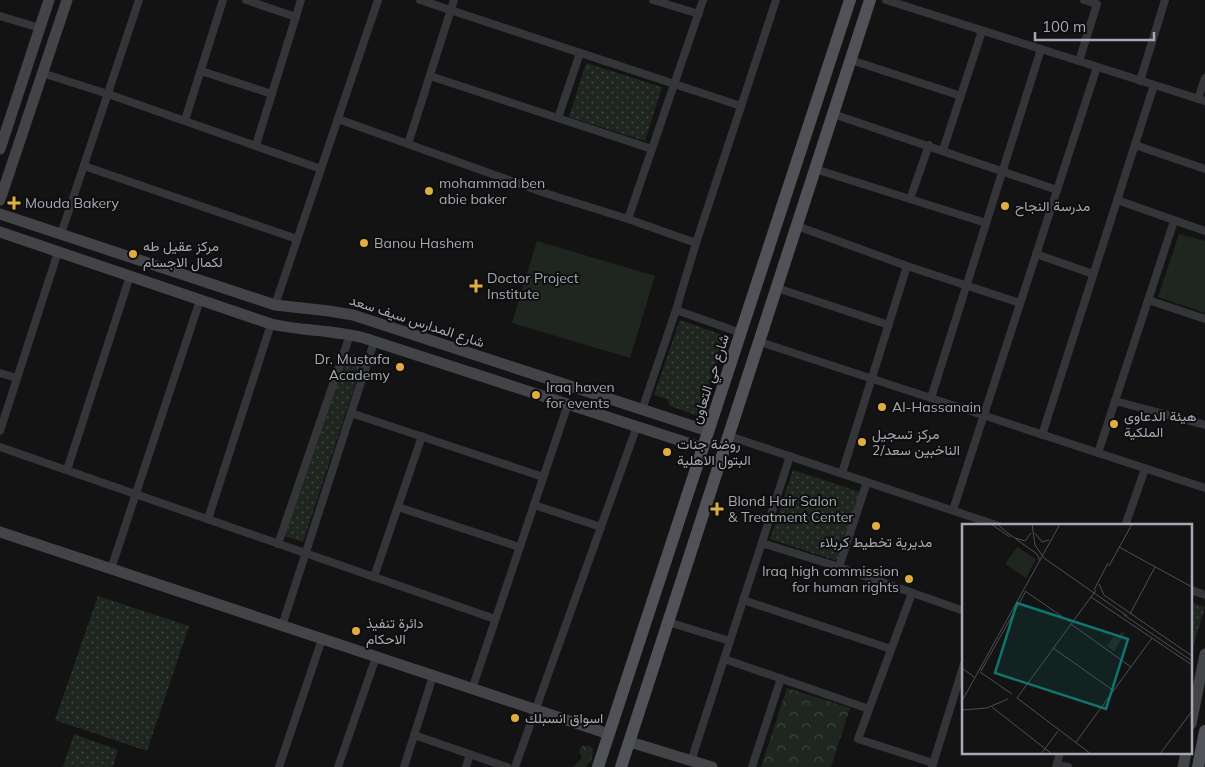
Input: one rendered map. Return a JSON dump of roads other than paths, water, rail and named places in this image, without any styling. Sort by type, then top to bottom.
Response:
[{"type":"main road","points":[[0,149],[50,0]]},
{"type":"main road","points":[[0,200],[67,0]]},
{"type":"main road","name":"شارع حي التعاون","points":[[598,767],[850,0]]},
{"type":"main road","points":[[621,767],[870,0]]},
{"type":"main road","name":"شارع المدارس سيف سعد","points":[[0,214],[275,305],[329,310],[353,315],[708,431]]},
{"type":"main road","points":[[0,232],[271,324],[304,330],[350,334],[703,448]]},
{"type":"main road","points":[[75,258],[84,250],[83,242]]},
{"type":"main road","points":[[93,264],[93,252],[99,247]]},
{"type":"main road","points":[[516,387],[522,382],[521,370]]},
{"type":"main road","points":[[728,372],[737,379],[748,378]]},
{"type":"main road","points":[[535,394],[534,386],[538,379],[542,377]]},
{"type":"main road","points":[[721,394],[732,394],[740,402]]},
{"type":"main road","points":[[0,532],[609,734]]},
{"type":"main road","points":[[1192,713],[1194,690],[1205,654]]},
{"type":"main road","points":[[1198,767],[1205,731]]},
{"type":"main road","points":[[630,742],[697,764],[712,767]]},
{"type":"main road","points":[[1183,767],[1186,754]]},
{"type":"street","points":[[61,234],[139,0]]},
{"type":"street","points":[[185,120],[223,0]]},
{"type":"street","points":[[246,0],[296,17]]},
{"type":"street","points":[[256,145],[301,0]]},
{"type":"street","points":[[275,305],[378,0]]},
{"type":"street","points":[[420,0],[741,106]]},
{"type":"street","points":[[408,144],[454,0]]},
{"type":"street","points":[[653,0],[699,14]]},
{"type":"street","points":[[628,219],[704,0]]},
{"type":"street","points":[[642,410],[776,0]]},
{"type":"street","points":[[886,0],[1202,100],[1205,78]]},
{"type":"street","points":[[1080,61],[1097,4],[1084,0]]},
{"type":"street","points":[[1140,81],[1165,0]]},
{"type":"street","points":[[0,16],[40,28]]},
{"type":"street","points":[[943,150],[982,30]]},
{"type":"street","points":[[931,398],[1040,49]]},
{"type":"street","points":[[558,118],[580,53]]},
{"type":"street","points":[[851,60],[961,96]]},
{"type":"street","points":[[953,510],[1097,67]]},
{"type":"street","points":[[201,71],[272,94]]},
{"type":"street","points":[[42,73],[185,120],[321,169]]},
{"type":"street","points":[[430,76],[652,149]]},
{"type":"street","points":[[1042,435],[1154,85]]},
{"type":"street","points":[[833,114],[929,145],[1056,190]]},
{"type":"street","points":[[338,119],[548,194],[696,243]]},
{"type":"street","points":[[910,199],[929,145]]},
{"type":"street","points":[[1135,145],[1205,169]]},
{"type":"street","points":[[84,166],[297,239]]},
{"type":"street","points":[[815,169],[986,224]]},
{"type":"street","points":[[1117,200],[1205,231]]},
{"type":"street","points":[[1098,453],[1174,221]]},
{"type":"street","points":[[797,226],[908,266],[1020,303]]},
{"type":"street","points":[[0,431],[58,252]]},
{"type":"street","points":[[1036,254],[1094,274]]},
{"type":"street","points":[[842,473],[908,266]]},
{"type":"street","points":[[67,470],[130,276]]},
{"type":"street","points":[[777,288],[889,325]]},
{"type":"street","points":[[111,568],[200,300]]},
{"type":"street","points":[[1148,300],[1205,319]]},
{"type":"street","points":[[676,310],[741,333]]},
{"type":"street","points":[[208,519],[271,324]]},
{"type":"street","points":[[278,544],[350,334]]},
{"type":"street","points":[[282,626],[374,342]]},
{"type":"street","points":[[760,342],[1205,488]]},
{"type":"street","points":[[0,373],[17,378]]},
{"type":"street","points":[[1115,401],[1205,425]]},
{"type":"street","points":[[472,689],[568,404]]},
{"type":"street","points":[[351,413],[543,477]]},
{"type":"street","points":[[515,767],[637,426]]},
{"type":"street","points":[[374,577],[422,436]]},
{"type":"street","points":[[729,436],[993,524]]},
{"type":"street","points":[[0,447],[495,619]]},
{"type":"street","points":[[697,764],[724,659],[790,456]]},
{"type":"street","points":[[1126,524],[1146,469]]},
{"type":"street","points":[[839,567],[867,482]]},
{"type":"street","points":[[534,505],[601,527]]},
{"type":"street","points":[[398,507],[519,547]]},
{"type":"street","points":[[762,544],[839,567],[962,610]]},
{"type":"street","points":[[1192,590],[1205,594]]},
{"type":"street","points":[[912,593],[858,739],[933,765],[962,671]]},
{"type":"street","points":[[743,600],[891,649]]},
{"type":"street","points":[[668,622],[730,641]]},
{"type":"street","points":[[279,767],[322,639]]},
{"type":"street","points":[[338,767],[376,657]]},
{"type":"street","points":[[724,659],[868,709]]},
{"type":"street","points":[[404,767],[433,676]]},
{"type":"street","points":[[752,767],[781,678]]},
{"type":"street","points":[[414,736],[508,767]]},
{"type":"street","points":[[466,767],[470,754]]},
{"type":"street","points":[[1057,766],[1068,767]]},
{"type":"place","name":"mohammad ben abie baker","points":[[429,191]]},
{"type":"place","name":"Mouda Bakery","points":[[14,203]]},
{"type":"place","name":"مدرسة النجاح","points":[[1005,206]]},
{"type":"place","name":"Banou Hashem","points":[[364,243]]},
{"type":"place","name":"مركز عقيل طه لكمال الاجسام","points":[[133,254]]},
{"type":"place","name":"Doctor Project Institute","points":[[476,286]]},
{"type":"place","name":"Dr. Mustafa Academy","points":[[400,367]]},
{"type":"place","name":"Iraq haven for events","points":[[536,395]]},
{"type":"place","name":"Al-Hassanain","points":[[882,407]]},
{"type":"place","name":"هيئة الدعاوى الملكية","points":[[1114,424]]},
{"type":"place","name":"مركز تسجيل الناخبين سعد/2","points":[[862,442]]},
{"type":"place","name":"روضة جنات البتول الاهلية","points":[[667,452]]},
{"type":"place","name":"Blond Hair Salon & Treatment Center","points":[[717,509]]},
{"type":"place","name":"مديرية تخطيط كربلاء","points":[[876,526]]},
{"type":"place","name":"Iraq high commission for human rights","points":[[909,579]]},
{"type":"place","name":"دائرة تنفيذ الاحكام","points":[[356,631]]},
{"type":"place","name":"اسواق انسبلك","points":[[515,718]]}]
